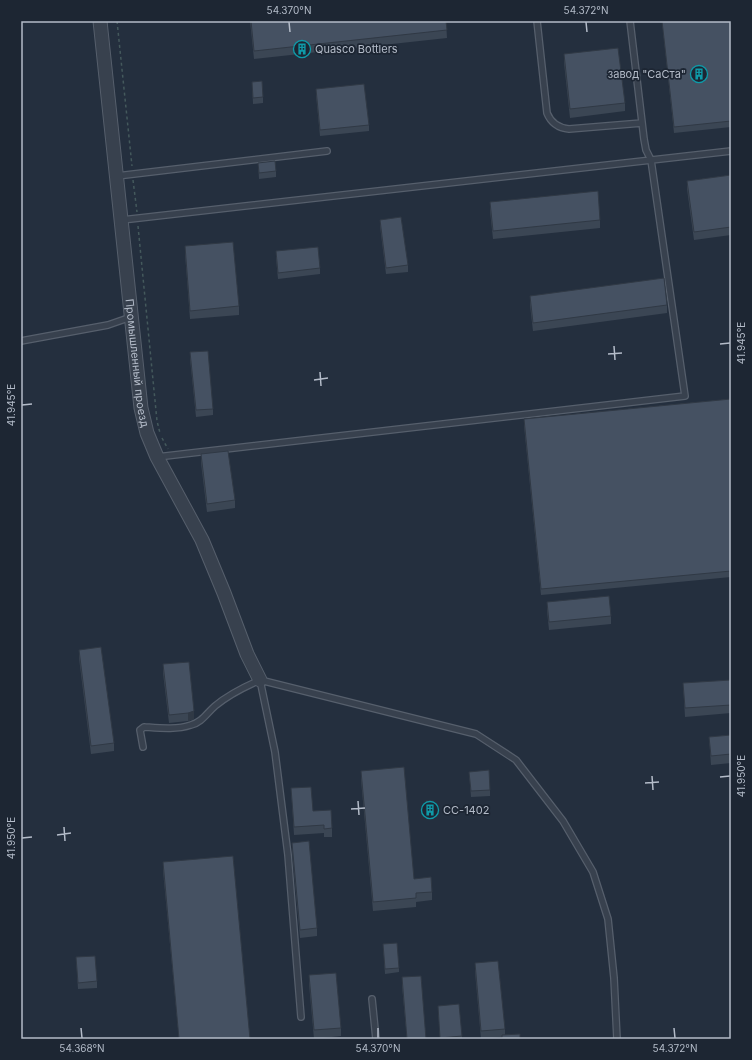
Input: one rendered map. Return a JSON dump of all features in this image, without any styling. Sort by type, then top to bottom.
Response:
[{"type":"street","name":"Промышленный проезд","points":[[100,21],[141,408],[147,433],[157,457],[202,540],[224,593],[246,654],[260,680]]},
{"type":"lane","points":[[537,21],[547,113],[554,124],[562,128],[569,129],[642,123]]},
{"type":"lane","points":[[157,457],[685,396],[651,160],[646,150],[642,123],[630,21]]},
{"type":"lane","points":[[117,176],[326,151]]},
{"type":"lane","points":[[122,220],[731,151]]},
{"type":"lane","points":[[21,341],[108,325],[131,318]]},
{"type":"lane","points":[[142,747],[140,730],[144,727],[173,728],[191,725],[205,718],[214,707],[242,688],[260,680],[476,734],[516,760],[563,821],[593,872],[608,919],[614,978],[617,1039]]},
{"type":"lane","points":[[260,680],[274,752],[288,855],[300,1017]]},
{"type":"lane","points":[[372,999],[376,1039]]},
{"type":"path","points":[[117,21],[157,421],[160,435],[171,455]]},
{"type":"building","name":"Quasco Bottlers","points":[[251,21],[446,21],[447,30],[254,51]]},
{"type":"building","name":"завод \"СаСта\"","points":[[662,21],[731,21],[731,121],[674,127]]},
{"type":"building","points":[[618,48],[625,103],[570,109],[564,54]]},
{"type":"building","points":[[262,81],[263,97],[253,98],[252,82]]},
{"type":"building","points":[[364,84],[369,125],[320,130],[316,89]]},
{"type":"building","points":[[275,161],[276,171],[259,173],[258,163]]},
{"type":"building","points":[[731,175],[731,227],[694,232],[687,181]]},
{"type":"building","points":[[598,191],[600,220],[493,231],[490,202]]},
{"type":"building","points":[[401,217],[408,265],[386,268],[380,220]]},
{"type":"building","points":[[233,242],[239,306],[190,311],[185,246]]},
{"type":"building","points":[[318,247],[320,268],[278,273],[276,251]]},
{"type":"building","points":[[664,278],[667,305],[533,323],[530,296]]},
{"type":"building","points":[[208,351],[213,409],[196,410],[190,352]]},
{"type":"building","points":[[731,399],[731,571],[541,589],[524,419]]},
{"type":"building","points":[[228,451],[235,500],[207,504],[201,454]]},
{"type":"building","points":[[609,596],[611,616],[549,622],[547,602]]},
{"type":"building","points":[[101,647],[114,743],[91,746],[79,650]]},
{"type":"building","points":[[189,662],[194,711],[169,715],[163,664]]},
{"type":"building","points":[[731,680],[731,705],[685,708],[683,683]]},
{"type":"building","points":[[731,735],[731,754],[711,756],[709,737]]},
{"type":"building","points":[[404,767],[414,879],[431,877],[432,892],[416,893],[416,898],[373,902],[361,771]]},
{"type":"building","points":[[489,770],[490,790],[471,791],[469,772]]},
{"type":"building","points":[[311,787],[313,811],[331,810],[332,828],[324,829],[324,825],[294,827],[291,788]]},
{"type":"building","name":"СС-1402","points":[[426,801],[433,801],[434,815],[427,815]]},
{"type":"building","points":[[309,841],[317,928],[300,930],[292,843]]},
{"type":"building","points":[[233,856],[250,1039],[179,1039],[163,862]]},
{"type":"building","points":[[397,943],[399,968],[385,969],[383,944]]},
{"type":"building","points":[[95,956],[97,981],[78,983],[76,957]]},
{"type":"building","points":[[498,961],[505,1029],[481,1031],[475,963]]},
{"type":"building","points":[[336,973],[341,1028],[314,1030],[309,975]]},
{"type":"building","points":[[421,976],[426,1039],[407,1039],[402,977]]},
{"type":"building","points":[[459,1004],[462,1036],[440,1038],[438,1006]]},
{"type":"building","points":[[520,1034],[520,1039],[502,1039],[502,1035]]},
{"type":"place","name":"Quasco Bottlers","points":[[302,49]]},
{"type":"place","name":"завод \"СаСта\"","points":[[699,74]]},
{"type":"place","name":"СС-1402","points":[[430,810]]}]
